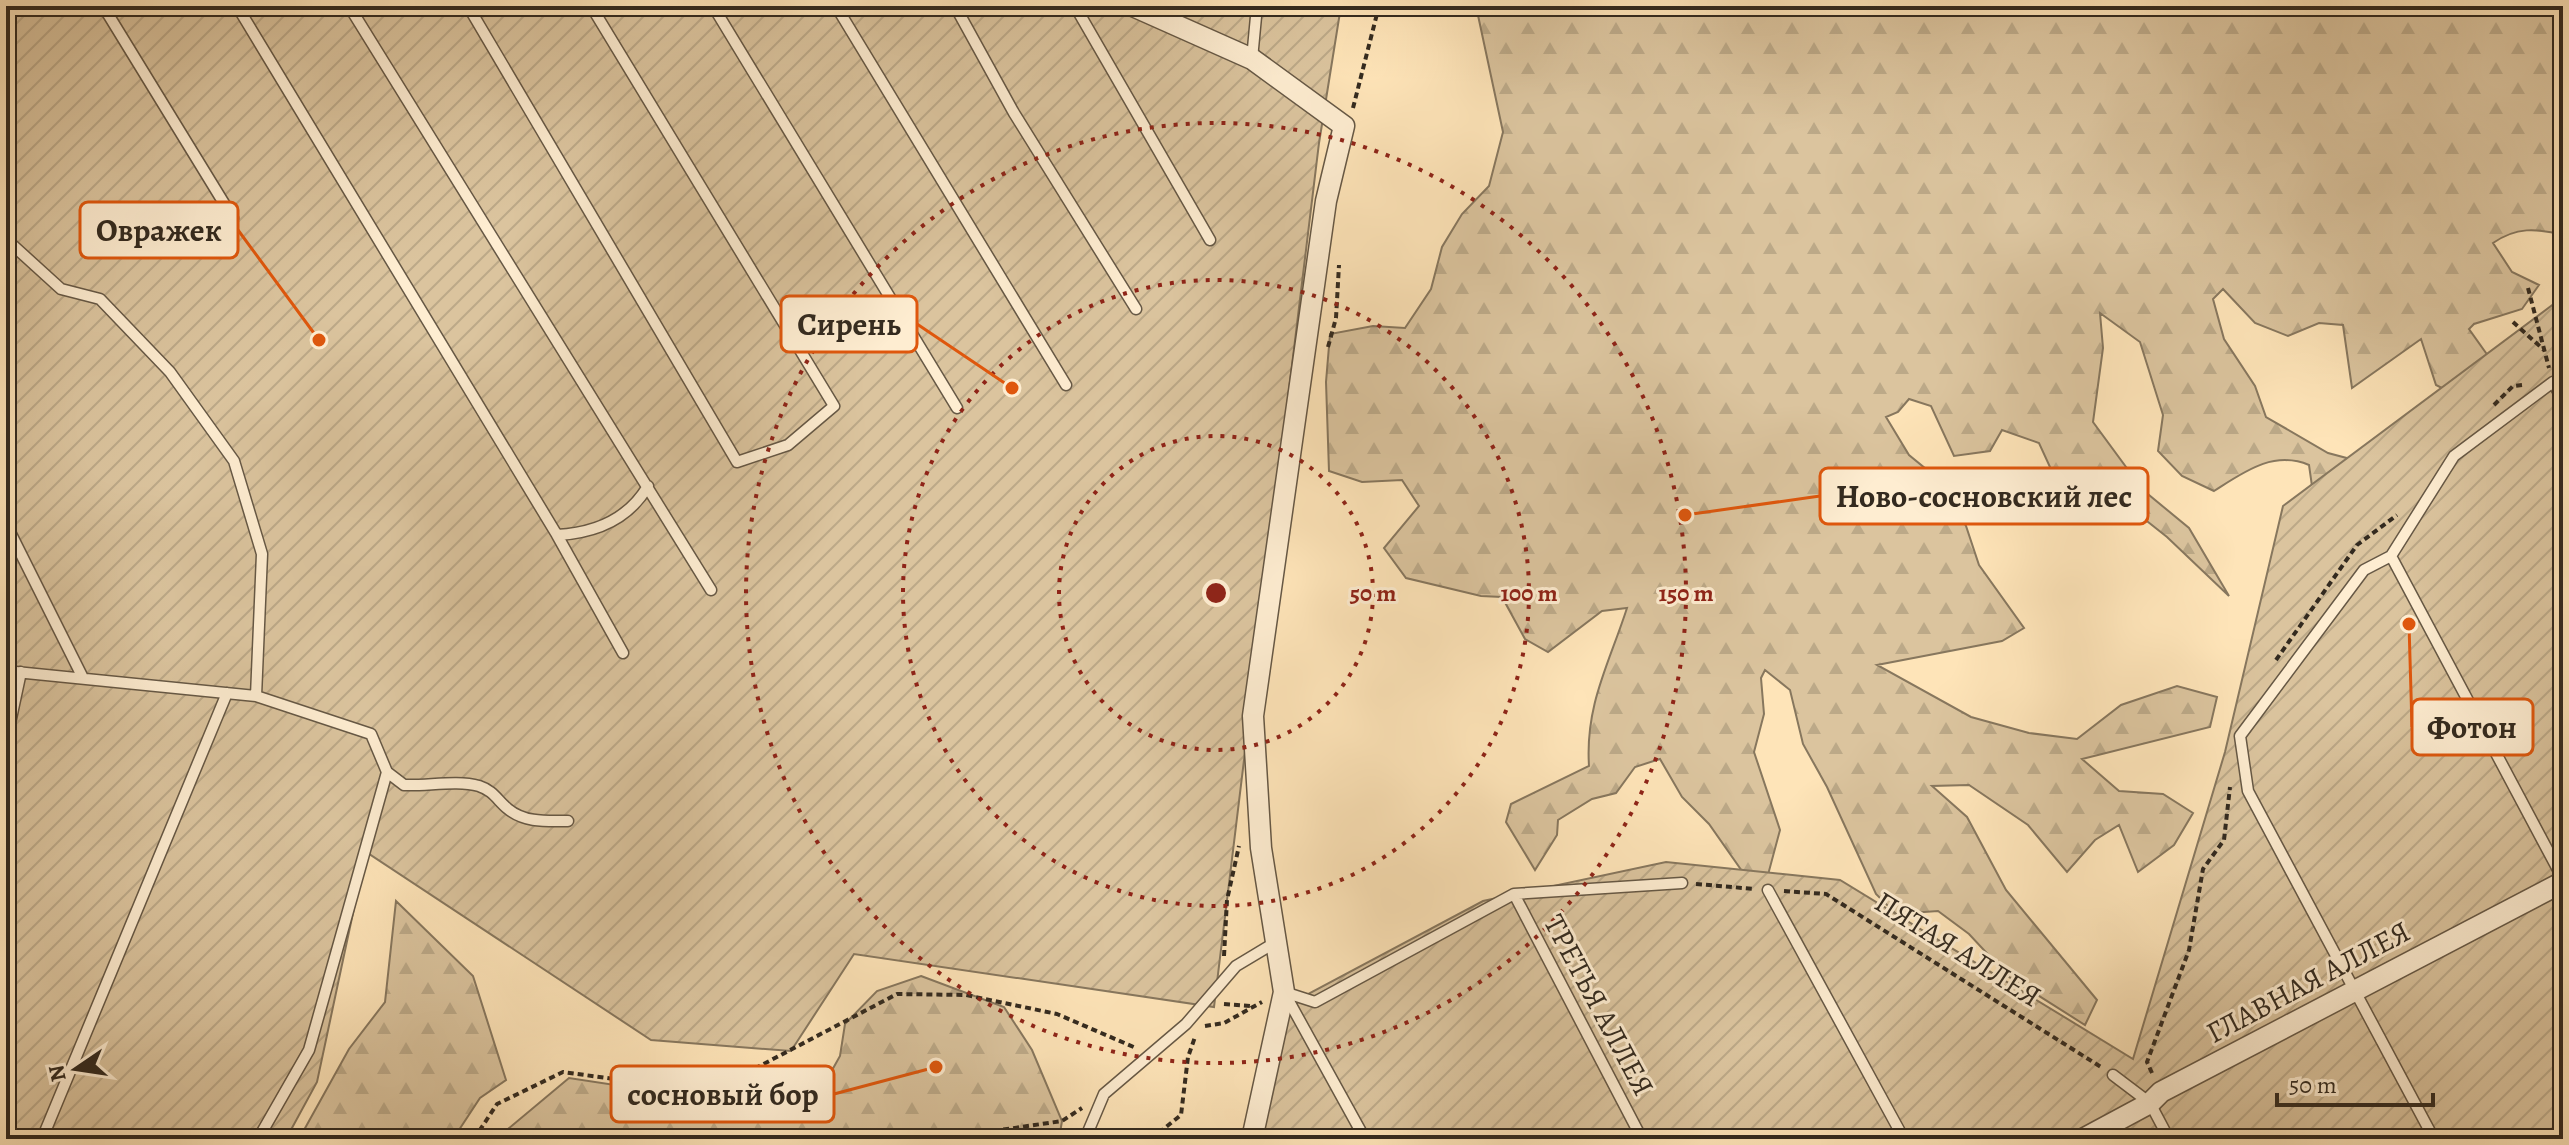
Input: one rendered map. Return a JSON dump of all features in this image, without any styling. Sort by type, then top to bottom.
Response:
[{"type":"street","points":[[1138,7],[1252,59],[1344,126],[1326,201],[1253,716],[1261,848],[1284,992],[1252,1139]]},
{"type":"street","name":"ГЛАВНАЯ АЛЛЕЯ","points":[[2083,1139],[2563,880]]},
{"type":"lane","points":[[103,6],[233,218]]},
{"type":"lane","points":[[237,6],[557,535],[623,653]]},
{"type":"lane","points":[[349,6],[711,590]]},
{"type":"lane","points":[[468,6],[737,462],[788,445],[834,406],[591,6]]},
{"type":"lane","points":[[713,6],[957,408]]},
{"type":"lane","points":[[836,6],[1066,385]]},
{"type":"lane","points":[[955,6],[1014,113],[1136,309]]},
{"type":"lane","points":[[1075,6],[1210,240]]},
{"type":"lane","points":[[1252,59],[1257,6]]},
{"type":"lane","points":[[6,239],[61,289],[100,299],[170,372],[234,461],[262,554],[256,696]]},
{"type":"lane","points":[[2434,1139],[2248,791],[2240,736],[2364,570],[2391,556],[2454,456],[2558,382],[2563,401]]},
{"type":"lane","points":[[557,535],[604,526],[636,505],[648,486]]},
{"type":"lane","points":[[6,524],[83,678]]},
{"type":"lane","points":[[2391,556],[2563,880]]},
{"type":"lane","points":[[6,671],[256,696],[371,734],[387,772],[404,785],[465,783],[496,794],[507,809],[529,820],[568,821]]},
{"type":"lane","points":[[6,742],[21,672]]},
{"type":"lane","points":[[42,1139],[227,693]]},
{"type":"lane","points":[[258,1139],[309,1050],[387,772]]},
{"type":"lane","points":[[1284,992],[1315,1002],[1514,894],[1682,883]]},
{"type":"lane","points":[[1768,890],[1904,1139]]},
{"type":"lane","name":"ТРЕТЬЯ АЛЛЕЯ","points":[[1514,894],[1642,1139]]},
{"type":"lane","points":[[1085,1139],[1104,1094],[1186,1024],[1236,966],[1276,942]]},
{"type":"lane","points":[[1284,992],[1365,1139]]},
{"type":"lane","points":[[2113,1075],[2156,1098],[2169,1139]]},
{"type":"path","points":[[1344,126],[1353,111],[1379,6]]},
{"type":"path","points":[[2528,288],[2545,352],[2558,382]]},
{"type":"path","points":[[2513,322],[2545,352]]},
{"type":"path","points":[[2156,1098],[2147,1062],[2189,950],[2203,869],[2224,840],[2231,779]]},
{"type":"path","points":[[1222,982],[1227,900],[1240,842]]},
{"type":"path","name":"ПЯТАЯ АЛЛЕЯ","points":[[1682,883],[1826,894],[2113,1075]]},
{"type":"path","points":[[1151,1139],[1181,1115],[1188,1057],[1199,1027],[1224,1023],[1284,992]]},
{"type":"path","points":[[474,1139],[497,1104],[563,1072],[672,1087],[756,1068],[897,994],[966,995],[1057,1014],[1149,1053]]},
{"type":"path","points":[[965,1139],[973,1134],[1062,1121],[1104,1094]]},
{"type":"green space","points":[[6,6],[1341,6],[1319,143],[1214,1007],[854,954],[791,1051],[651,1040],[366,852],[317,1082],[286,1139],[6,1139]]},
{"type":"green space","points":[[1476,6],[2563,6],[2563,235],[2526,230],[2493,243],[2512,272],[2539,285],[2522,309],[2474,324],[2469,329],[2491,360],[2467,401],[2436,385],[2421,339],[2352,388],[2343,325],[2319,323],[2288,336],[2255,323],[2223,289],[2213,299],[2224,339],[2255,386],[2266,417],[2328,453],[2384,468],[2316,514],[2309,465],[2296,461],[2259,465],[2214,491],[2182,476],[2158,451],[2163,415],[2140,342],[2100,313],[2103,348],[2093,422],[2143,490],[2189,528],[2229,596],[2167,537],[2114,495],[2061,491],[2039,443],[2002,430],[1990,451],[1954,456],[1931,406],[1909,399],[1898,412],[1886,417],[1909,455],[1937,478],[1966,526],[1979,565],[2024,628],[2002,641],[1877,665],[1971,717],[2029,733],[2077,739],[2121,705],[2177,686],[2217,697],[2210,727],[2082,759],[2119,791],[2163,794],[2193,813],[2174,845],[2138,872],[2119,825],[2095,840],[2067,872],[2028,825],[1969,785],[1932,786],[1967,817],[2006,890],[2097,1000],[2085,1025],[2009,977],[1969,934],[1938,911],[1896,914],[1876,894],[1827,787],[1803,744],[1790,690],[1765,670],[1761,678],[1764,714],[1754,752],[1780,830],[1765,886],[1742,871],[1709,824],[1682,797],[1660,759],[1635,767],[1616,793],[1592,799],[1558,820],[1557,835],[1535,870],[1506,822],[1511,804],[1589,766],[1595,704],[1627,608],[1602,611],[1548,652],[1525,639],[1502,597],[1481,596],[1406,578],[1384,548],[1419,506],[1402,480],[1362,482],[1329,471],[1326,382],[1330,334],[1373,326],[1405,328],[1431,289],[1442,247],[1462,214],[1489,186],[1503,132]]},
{"type":"green space","points":[[2563,297],[2563,1139],[1258,1139],[1284,992],[1299,999],[1483,901],[1666,862],[1840,880],[2133,1059],[2225,752],[2283,506]]},
{"type":"green space","points":[[396,901],[473,976],[506,1080],[480,1098],[453,1139],[299,1139],[349,1049],[385,1002]]},
{"type":"green space","points":[[921,976],[1004,1007],[1032,1050],[1062,1121],[1059,1139],[496,1139],[569,1078],[740,1104],[797,1107],[826,1081],[840,1056],[845,1024],[877,991]]},
{"type":"place","name":"Овражек","points":[[319,340]]},
{"type":"place","name":"Сирень","points":[[1012,388]]},
{"type":"place","name":"Ново-сосновский лес","points":[[1685,515]]},
{"type":"place","name":"Фотон","points":[[2409,624]]},
{"type":"place","name":"сосновый бор","points":[[936,1067]]}]
